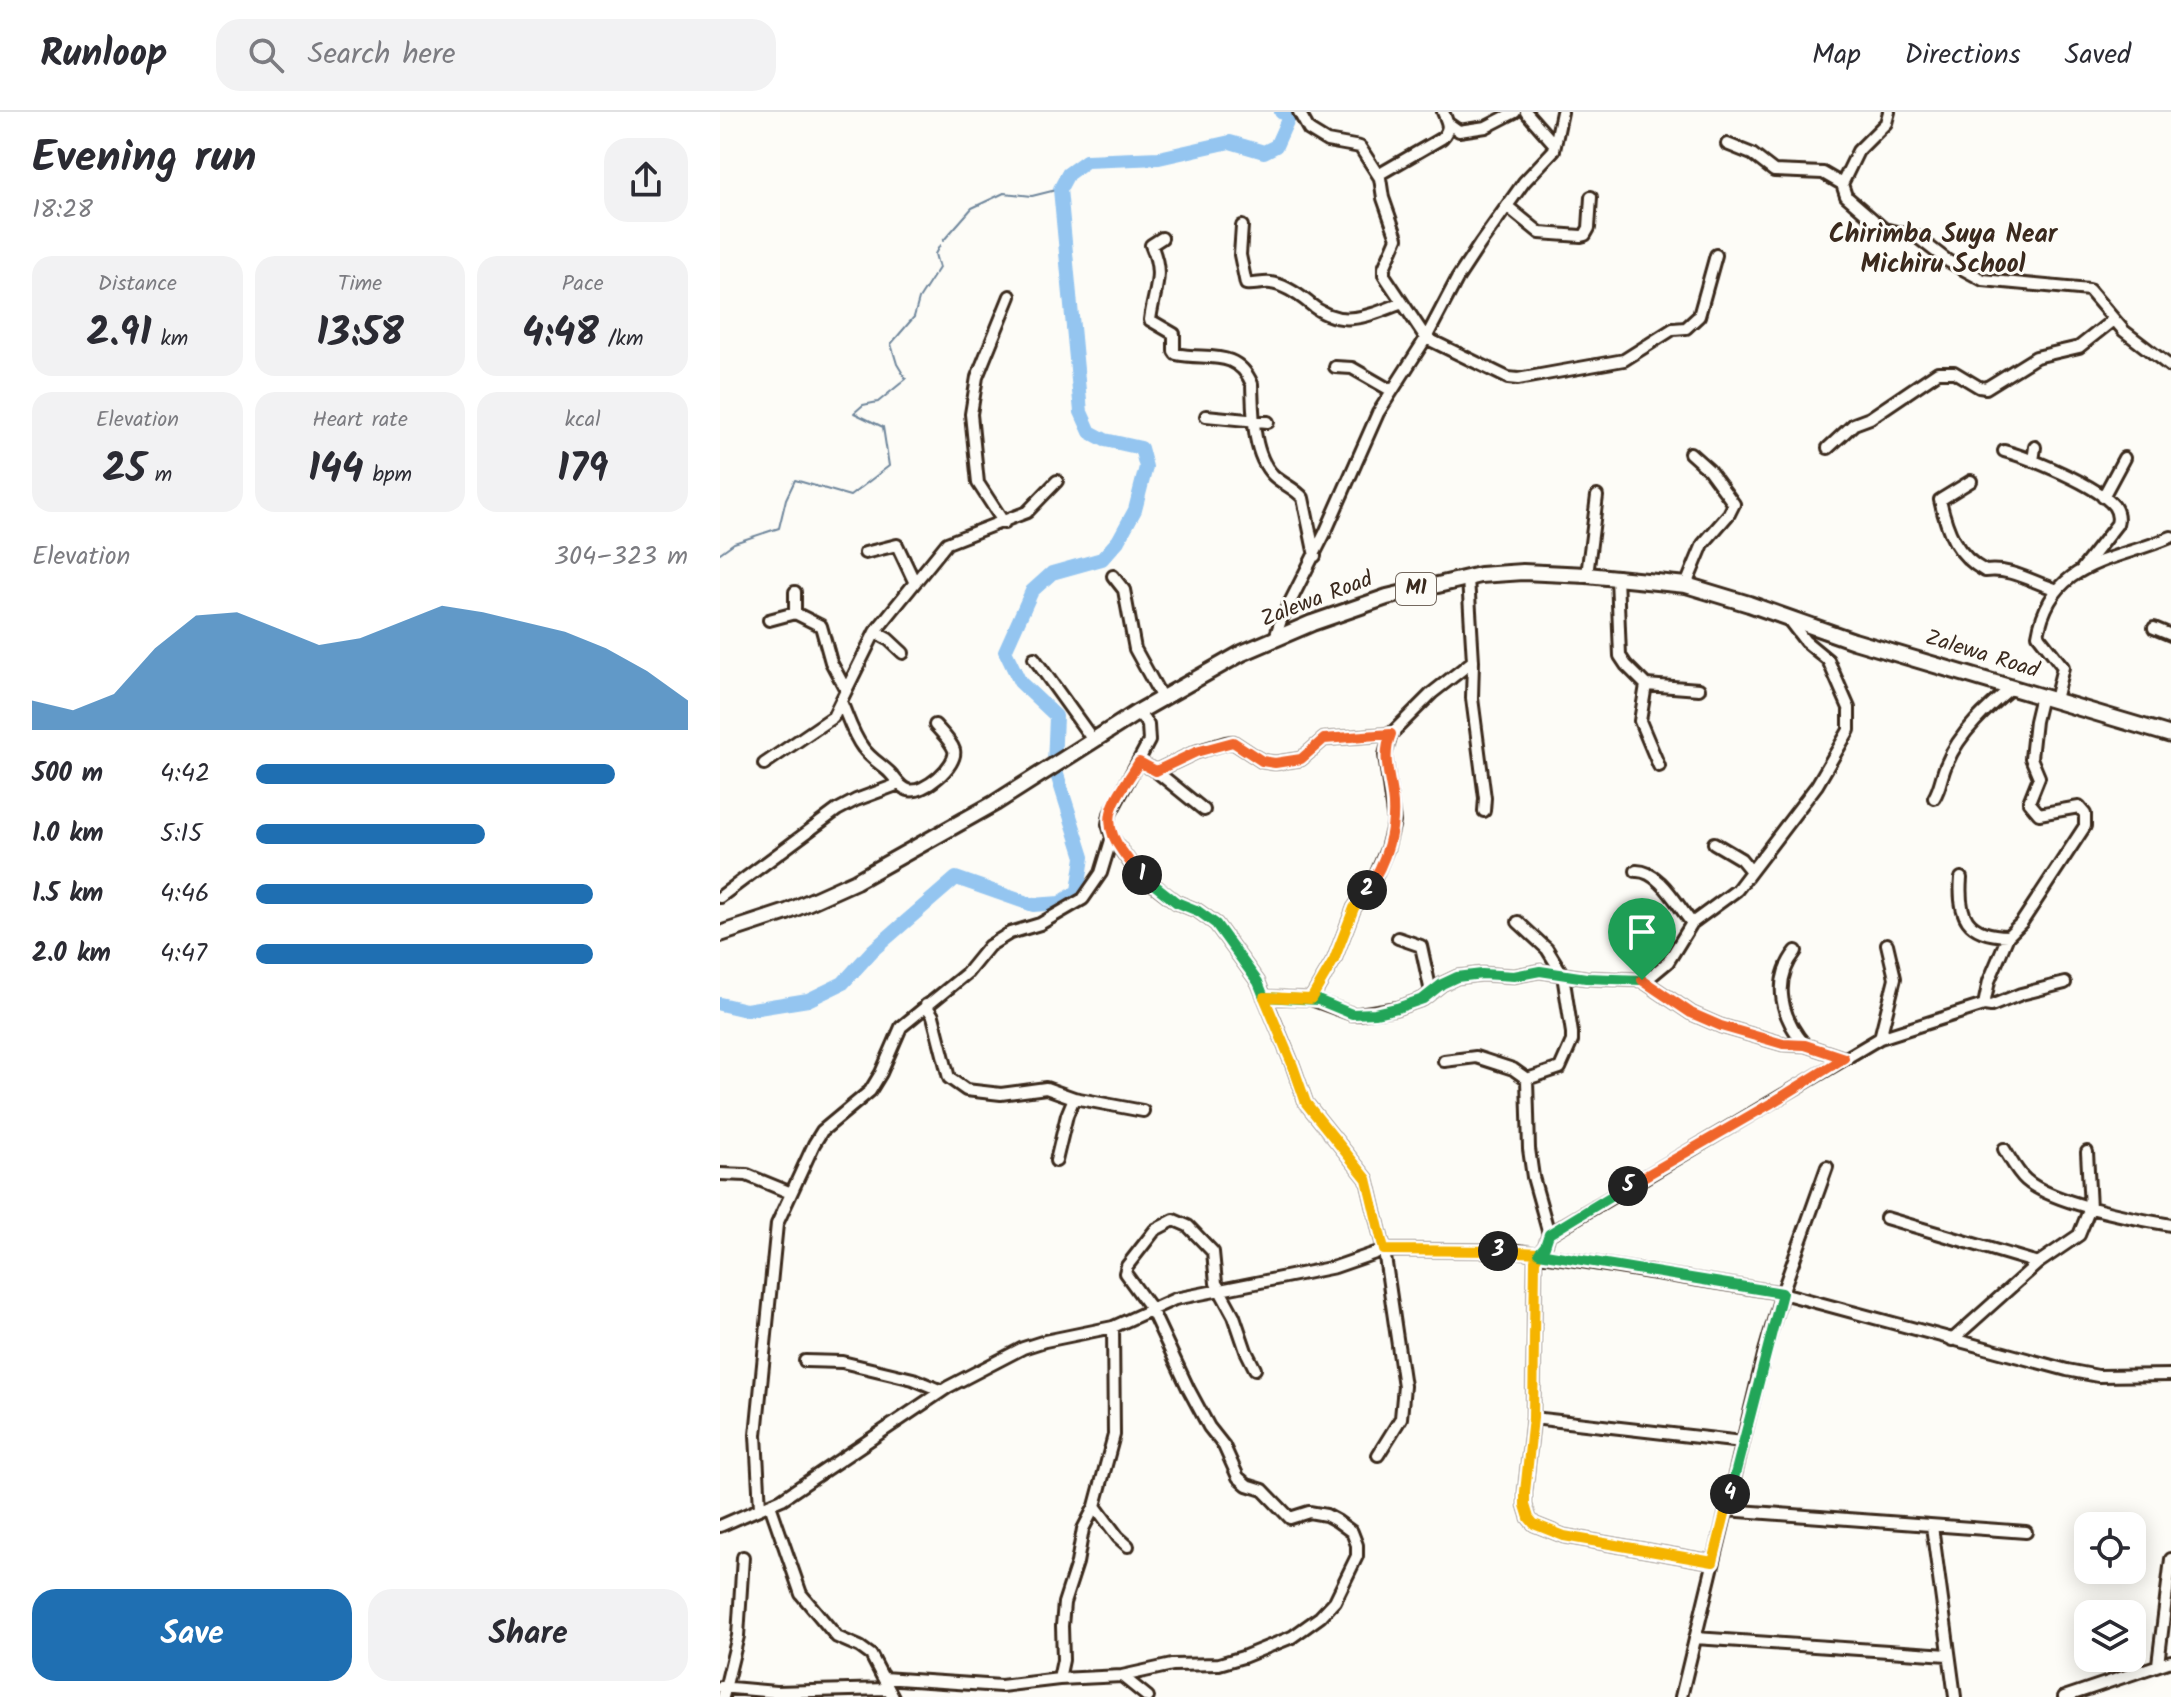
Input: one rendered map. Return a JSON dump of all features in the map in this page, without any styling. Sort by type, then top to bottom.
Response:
[{"type":"highway","name":"Zalewa Road","points":[[720,934],[787,912],[856,881],[995,803],[1208,671],[1275,638],[1387,597],[1468,578],[1523,572],[1617,576],[1686,585],[2171,735]]},
{"type":"street","points":[[1299,112],[1309,130],[1327,141],[1360,147],[1378,175],[1397,234],[1384,275],[1426,338],[1513,380],[1624,360],[1673,329],[1686,328],[1695,321],[1705,298],[1716,255]]},
{"type":"street","points":[[1443,112],[1449,124],[1459,131],[1480,128],[1515,112]]},
{"type":"street","points":[[1526,112],[1555,145]]},
{"type":"street","points":[[1275,638],[1281,620],[1315,556],[1372,425],[1426,338],[1457,279],[1524,182],[1541,166],[1555,145],[1562,112]]},
{"type":"street","points":[[1842,184],[1858,151],[1886,123],[1889,112]]},
{"type":"street","points":[[1378,175],[1442,138],[1449,124]]},
{"type":"street","points":[[1727,144],[1752,154],[1774,171],[1817,171],[1842,184],[1846,196],[1884,229],[1917,237],[1972,275],[1994,282],[2089,290],[2131,338],[2171,367]]},
{"type":"street","points":[[1508,207],[1540,233],[1581,236],[1589,228],[1591,197]]},
{"type":"street","points":[[1242,226],[1240,255],[1246,284],[1277,284],[1335,319],[1360,317],[1402,303]]},
{"type":"street","points":[[1162,238],[1151,245],[1159,267],[1151,322],[1174,334],[1174,351],[1178,355],[1214,356],[1241,367],[1252,384],[1255,422],[1265,465],[1303,498],[1315,556]]},
{"type":"street","points":[[1004,523],[978,483],[971,414],[977,377],[1010,296]]},
{"type":"street","points":[[1828,448],[1854,424],[1870,418],[1938,372],[1954,372],[1986,388],[2036,357],[2079,347],[2113,320]]},
{"type":"street","points":[[1335,367],[1352,368],[1392,391]]},
{"type":"street","points":[[1206,416],[1268,422]]},
{"type":"street","points":[[2033,461],[2035,447]]},
{"type":"street","points":[[1984,1005],[1989,981],[2008,936],[2022,922],[2053,872],[2084,831],[2085,814],[2079,807],[2039,814],[2029,802],[2039,777],[2031,758],[2036,714],[2048,698],[2063,667],[2038,635],[2043,611],[2055,589],[2081,570],[2117,524],[2119,517],[2114,506],[2103,497],[2033,461],[2004,451]]},
{"type":"street","points":[[1686,585],[1703,544],[1734,504],[1709,470],[1690,453]]},
{"type":"street","points":[[2103,497],[2124,458]]},
{"type":"street","points":[[764,764],[833,717],[875,632],[947,543],[1004,523],[1038,503],[1057,481]]},
{"type":"street","points":[[1971,481],[1940,500],[1949,533],[1958,549],[1985,571],[2002,569],[2055,589]]},
{"type":"street","points":[[1587,575],[1597,496]]},
{"type":"street","points":[[2081,570],[2171,537]]},
{"type":"street","points":[[865,553],[897,545],[914,581]]},
{"type":"street","points":[[1113,576],[1124,590],[1135,649],[1162,698]]},
{"type":"street","points":[[1617,576],[1620,656],[1646,685],[1699,689]]},
{"type":"street","points":[[1468,578],[1472,698],[1484,811]]},
{"type":"street","points":[[795,592],[795,613]]},
{"type":"street","points":[[769,620],[795,613],[821,626],[831,662],[846,690]]},
{"type":"street","points":[[1264,997],[1311,999],[1359,1014],[1397,1008],[1423,999],[1457,977],[1482,974],[1514,976],[1540,971],[1642,980],[1650,977],[1668,962],[1692,923],[1730,897],[1751,871],[1817,785],[1849,730],[1849,708],[1828,660],[1805,641],[1788,619]]},
{"type":"street","points":[[2154,628],[2171,635]]},
{"type":"street","points":[[875,632],[903,653]]},
{"type":"street","points":[[1034,658],[1093,740]]},
{"type":"street","points":[[1311,999],[1334,960],[1354,908],[1374,880],[1387,849],[1394,822],[1385,755],[1391,734],[1432,693],[1473,661]]},
{"type":"street","points":[[1646,685],[1640,721],[1659,766]]},
{"type":"street","points":[[1934,798],[1940,789],[1945,765],[1957,743],[2012,687]]},
{"type":"street","points":[[842,704],[862,748],[908,790],[924,789],[942,773],[954,756],[953,748],[935,725]]},
{"type":"street","points":[[1138,712],[1148,725],[1149,741],[1110,814],[1108,824],[1112,837],[1136,871],[1176,902],[1198,911],[1216,924],[1258,982],[1306,1103],[1367,1179],[1384,1250],[1401,1359],[1404,1408],[1395,1430],[1378,1455]]},
{"type":"street","points":[[1156,771],[1196,752],[1226,743],[1233,742],[1262,761],[1275,763],[1301,759],[1324,739],[1391,734]]},
{"type":"street","points":[[1139,762],[1156,771],[1204,810]]},
{"type":"street","points":[[720,897],[837,810],[899,784]]},
{"type":"street","points":[[888,1688],[866,1650],[837,1637],[801,1594],[765,1507],[756,1435],[777,1224],[822,1131],[870,1091],[901,1027],[967,973],[999,938],[1040,924],[1083,899],[1101,873],[1112,837]]},
{"type":"street","points":[[1714,843],[1741,859],[1751,871]]},
{"type":"street","points":[[1636,871],[1647,872],[1657,880],[1692,923]]},
{"type":"street","points":[[1961,878],[1960,901],[1962,913],[1968,921],[1977,929],[2008,936]]},
{"type":"street","points":[[1518,922],[1547,949],[1563,975],[1572,1041],[1560,1068],[1527,1079]]},
{"type":"street","points":[[1398,938],[1421,946],[1431,992]]},
{"type":"street","points":[[1880,1038],[1895,978],[1887,944]]},
{"type":"street","points":[[1796,951],[1783,977],[1783,1006],[1787,1021],[1805,1045]]},
{"type":"street","points":[[1642,980],[1691,1013],[1721,1026],[1783,1044],[1805,1045],[1844,1058]]},
{"type":"street","points":[[1549,1234],[1880,1038],[2065,983]]},
{"type":"street","points":[[926,1005],[933,1016],[949,1078],[966,1090],[1001,1094],[1046,1088],[1074,1098],[1143,1111]]},
{"type":"street","points":[[1444,1061],[1476,1057],[1522,1073],[1527,1079],[1529,1149],[1533,1177],[1549,1234],[1535,1260],[1533,1418],[1525,1505],[1534,1524],[1586,1541],[1713,1562]]},
{"type":"street","points":[[1056,1161],[1074,1098]]},
{"type":"street","points":[[2004,1149],[2019,1173],[2033,1185],[2090,1208],[2171,1225]]},
{"type":"street","points":[[1952,1340],[2038,1263],[2079,1235],[2090,1208],[2087,1152]]},
{"type":"street","points":[[1681,1697],[1742,1442],[1782,1293],[1827,1167]]},
{"type":"street","points":[[720,1174],[747,1175],[791,1193]]},
{"type":"street","points":[[1886,1218],[2038,1263]]},
{"type":"street","points":[[743,1557],[738,1636],[723,1691],[989,1687],[1122,1676],[1172,1665],[1219,1664],[1243,1657],[1292,1637],[1320,1617],[1335,1601],[1357,1556],[1357,1545],[1352,1532],[1345,1526],[1317,1513],[1309,1512],[1290,1518],[1263,1490],[1247,1485],[1238,1477],[1224,1446],[1209,1427],[1188,1388],[1151,1309],[1126,1277],[1125,1270],[1155,1230],[1174,1220],[1188,1226],[1208,1246],[1215,1256],[1219,1289],[1234,1316],[1255,1369]]},
{"type":"street","points":[[720,1526],[765,1507],[842,1460],[942,1391],[1023,1348],[1113,1327],[1175,1299],[1335,1267],[1384,1250],[1539,1253],[1782,1293],[2098,1376],[2171,1375]]},
{"type":"street","points":[[1059,1679],[1063,1660],[1064,1603],[1077,1563],[1083,1529],[1095,1506],[1114,1435],[1113,1327]]},
{"type":"street","points":[[805,1361],[842,1362],[913,1379],[942,1391]]},
{"type":"street","points":[[1533,1418],[1742,1442]]},
{"type":"street","points":[[1095,1506],[1128,1546]]},
{"type":"street","points":[[1726,1510],[2026,1532]]},
{"type":"street","points":[[1932,1526],[1955,1697]]},
{"type":"street","points":[[2158,1664],[2171,1559]]},
{"type":"street","points":[[1695,1638],[1948,1655]]},
{"type":"street","points":[[2064,1697],[2171,1661]]},
{"type":"street","points":[[1122,1676],[1148,1697]]},
{"type":"waterway","points":[[720,1004],[746,1010],[808,1000],[843,983],[873,950],[956,878],[1033,905],[1060,903],[1078,891],[1083,857],[1054,765],[1056,716],[1020,682],[1005,651],[1032,591],[1052,573],[1102,559],[1118,541],[1135,510],[1146,467],[1141,448],[1105,440],[1090,432],[1081,412],[1060,189],[1068,174],[1086,161],[1159,158],[1230,142],[1264,152],[1276,146],[1289,117],[1281,112]]},
{"type":"waterway","points":[[943,241],[972,208],[1004,193],[1032,196],[1060,189]]},
{"type":"waterway","points":[[720,553],[734,543],[779,528],[786,499],[795,480],[850,496],[889,466],[883,427],[854,413],[863,405],[878,402],[906,379],[891,344],[914,317],[919,299],[939,268],[935,254],[940,245]]},
{"type":"district","name":"Chirimba Suya Near Michiru School","points":[[1943,250]]},
{"type":"route","points":[[1642,980],[1586,978],[1540,971],[1519,976],[1482,974],[1457,977],[1423,999],[1397,1008],[1359,1014],[1311,999],[1264,997],[1258,982],[1216,924],[1198,911],[1176,902],[1136,871],[1112,837],[1108,824],[1110,814],[1139,762],[1156,771],[1196,752],[1233,742],[1262,761],[1275,763],[1301,759],[1324,739],[1391,734],[1385,755],[1394,822],[1374,880],[1354,908],[1334,960],[1311,999],[1282,997],[1264,997],[1306,1103],[1367,1179],[1384,1250],[1539,1253],[1535,1260],[1533,1418],[1525,1492],[1529,1518],[1534,1524],[1564,1536],[1713,1562],[1782,1293],[1539,1253],[1549,1234],[1599,1202],[1693,1150],[1844,1058],[1805,1045],[1751,1037],[1721,1026],[1691,1013],[1642,980]]}]
